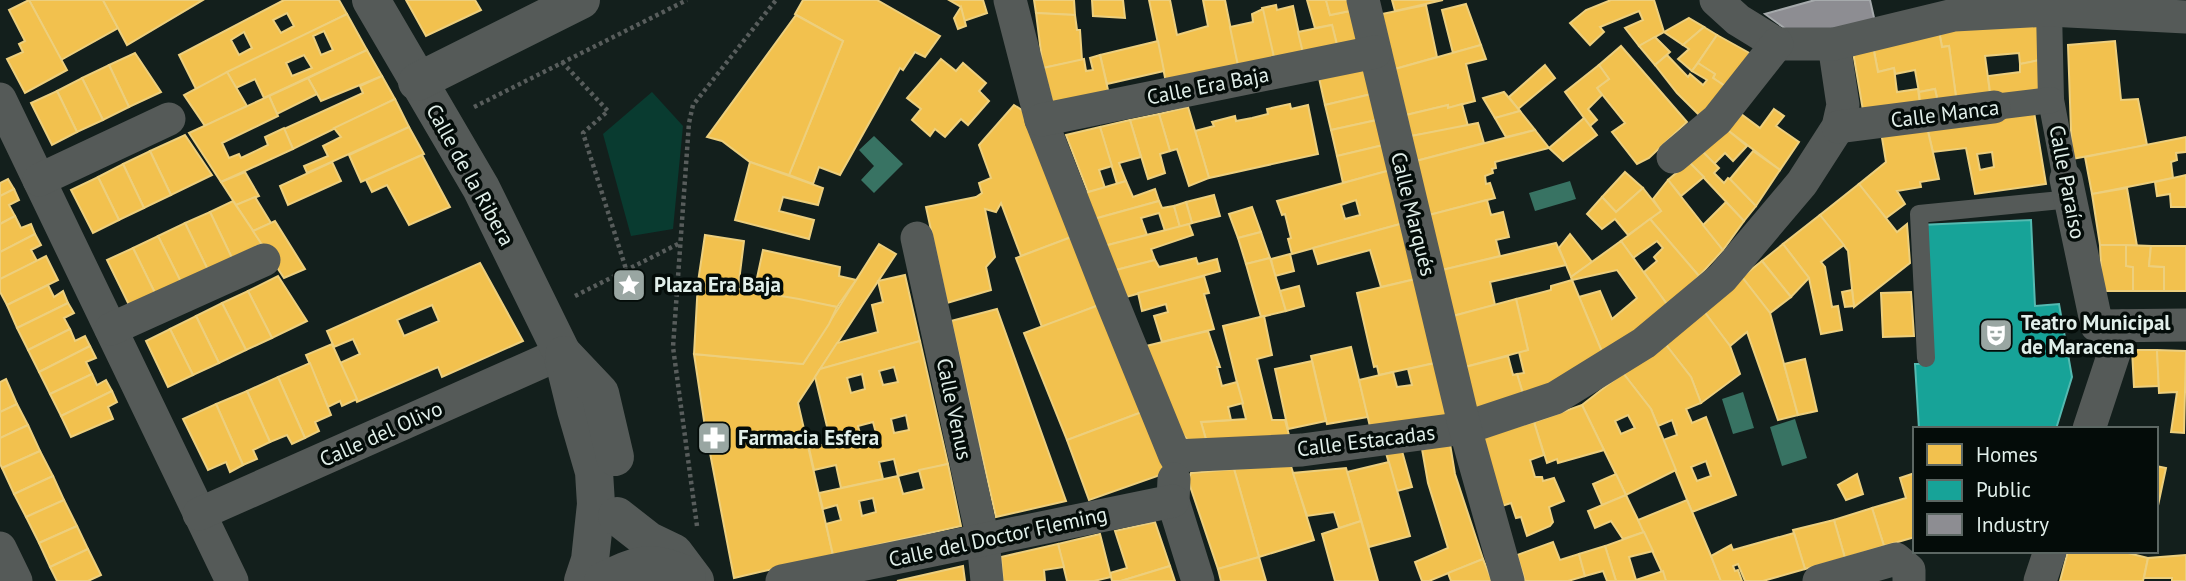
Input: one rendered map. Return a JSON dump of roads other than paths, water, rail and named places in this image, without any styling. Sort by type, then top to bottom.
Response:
[{"type":"street","name":"Calle de la Ribera","points":[[371,0],[481,188],[562,353],[594,472],[596,504],[590,560],[583,581]]},
{"type":"street","points":[[417,82],[582,0]]},
{"type":"street","points":[[1010,0],[1041,120],[1175,456],[1173,501],[1198,581]]},
{"type":"street","name":"Calle Marqués","points":[[1363,0],[1465,428],[1508,581]]},
{"type":"street","points":[[1716,0],[1738,20],[1777,44],[1834,44],[1954,15],[2065,7],[2186,17]]},
{"type":"street","name":"Calle Paraíso","points":[[2065,7],[2051,100],[2097,327],[2186,325]]},
{"type":"street","points":[[1673,157],[1717,120],[1777,44]]},
{"type":"street","name":"Calle Estacadas","points":[[1175,456],[1302,450],[1465,428],[1555,398],[1644,343],[1722,278],[1802,183],[1838,127],[1843,105],[1834,44]]},
{"type":"street","name":"Calle Era Baja","points":[[1041,120],[1375,52]]},
{"type":"street","points":[[0,99],[232,581]]},
{"type":"street","name":"Calle Manca","points":[[1838,127],[2051,100]]},
{"type":"street","points":[[39,180],[169,119]]},
{"type":"street","name":"Calle Venus","points":[[917,238],[983,540],[987,581]]},
{"type":"street","points":[[111,329],[264,260]]},
{"type":"street","points":[[2090,427],[2123,326]]},
{"type":"street","name":"Calle de la Ribera","points":[[562,353],[600,393],[617,465],[617,516],[604,581]]},
{"type":"street","name":"Calle del Olivo","points":[[199,514],[562,353]]},
{"type":"street","name":"Calle del Doctor Fleming","points":[[782,581],[1173,501]]},
{"type":"street","points":[[617,516],[649,541],[674,553],[694,579]]},
{"type":"street","points":[[0,548],[16,581]]},
{"type":"street","points":[[2040,581],[2049,553]]},
{"type":"street","points":[[1819,581],[1896,559],[1909,570],[1909,581]]},
{"type":"street","points":[[604,581],[638,565],[664,566],[694,579]]},
{"type":"lane","points":[[1926,358],[1919,214],[2068,189]]},
{"type":"place","name":"Plaza Era Baja","points":[[629,285]]},
{"type":"place","name":"Teatro Municipal de Maracena","points":[[1996,335]]},
{"type":"place","name":"Farmacia Esfera","points":[[714,438]]}]
